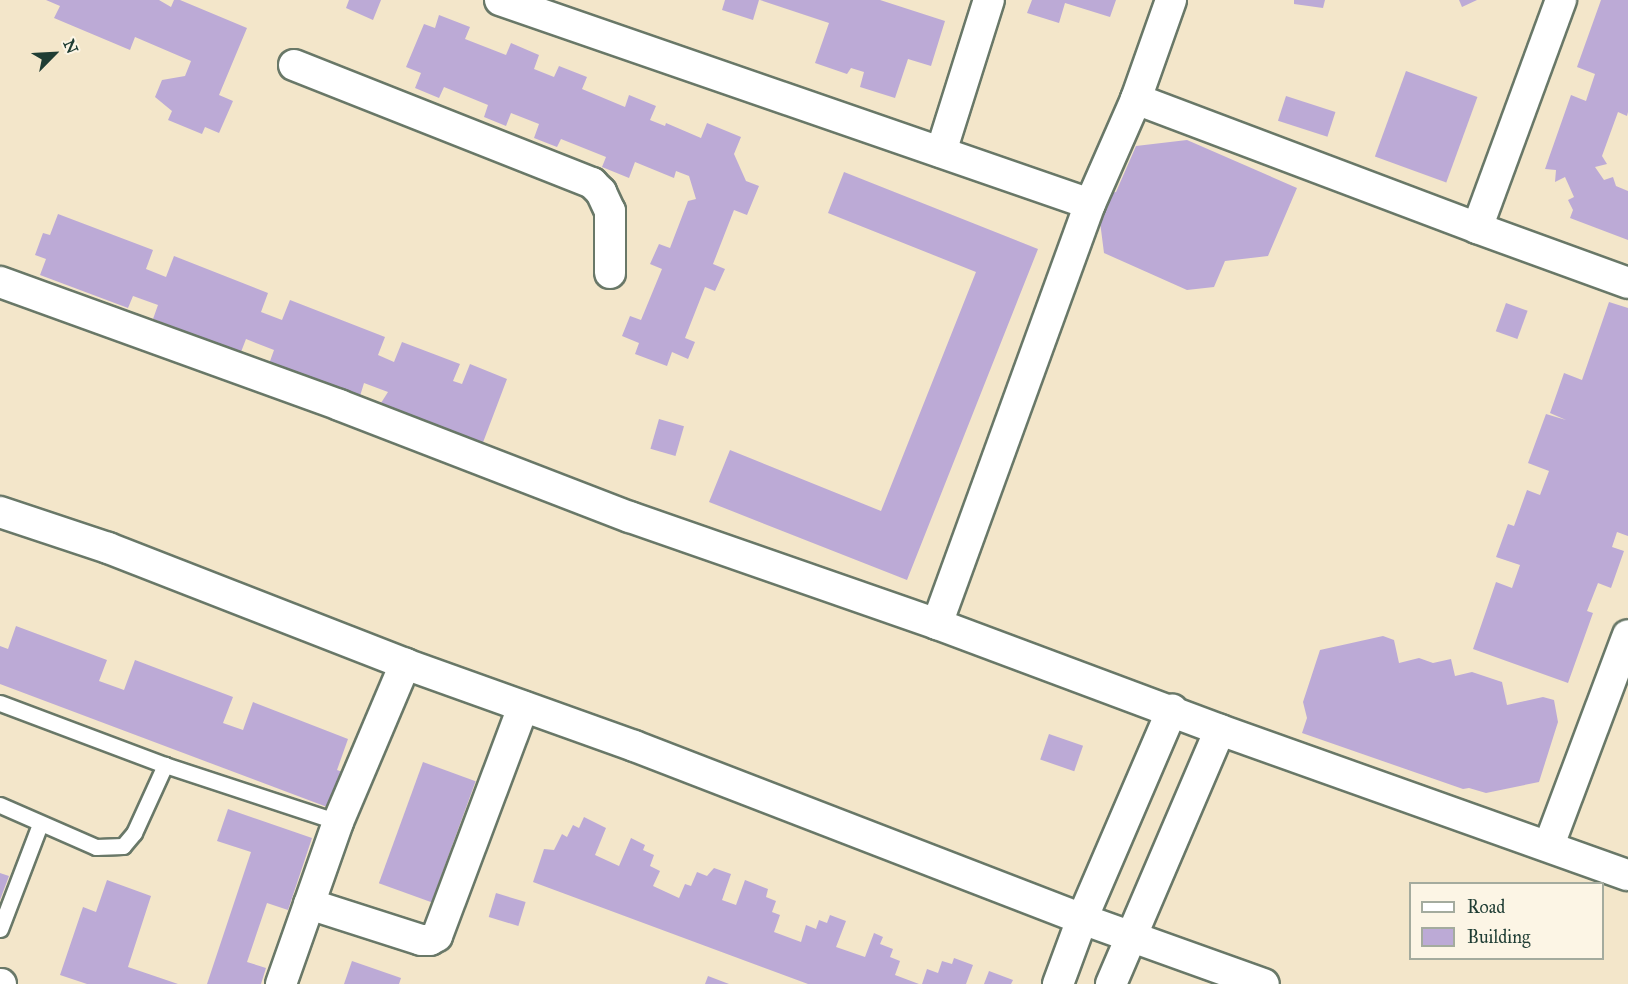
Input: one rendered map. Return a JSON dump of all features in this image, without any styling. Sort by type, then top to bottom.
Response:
[{"type":"street","points":[[500,0],[1090,204]]},
{"type":"street","points":[[937,624],[1090,204],[1136,99],[1171,0]]},
{"type":"street","points":[[1477,228],[1561,0]]},
{"type":"street","points":[[941,152],[980,3]]},
{"type":"street","points":[[294,65],[592,183],[602,192],[610,211],[610,273]]},
{"type":"street","points":[[1136,99],[1628,283]]},
{"type":"street","points":[[0,282],[339,405],[630,517],[937,624],[1172,710],[1220,730],[1549,845],[1628,875]]},
{"type":"street","points":[[0,512],[108,548],[405,664],[990,881],[1082,919],[1264,984]]},
{"type":"street","points":[[1549,845],[1628,635]]},
{"type":"street","points":[[281,984],[338,822],[405,664]]},
{"type":"street","points":[[309,904],[421,940],[430,940],[436,936],[523,706]]},
{"type":"street","points":[[1058,984],[1082,919],[1172,710]]},
{"type":"street","points":[[1111,984],[1130,935],[1220,730]]},
{"type":"lane","points":[[0,703],[165,765],[338,822]]},
{"type":"lane","points":[[0,805],[96,847],[123,846],[134,833],[165,765]]},
{"type":"lane","points":[[0,929],[39,824]]},
{"type":"building","points":[[46,0],[159,0],[171,7],[174,0],[180,0],[247,28],[219,95],[233,101],[219,133],[205,127],[202,134],[168,120],[172,111],[155,97],[162,80],[185,76],[191,61],[135,37],[130,50],[54,18],[60,6]]},
{"type":"building","points":[[349,0],[381,0],[373,20],[346,8]]},
{"type":"building","points":[[725,0],[759,0],[753,20],[722,10]]},
{"type":"building","points":[[760,0],[880,0],[945,21],[931,66],[908,59],[895,98],[860,87],[864,72],[851,68],[847,74],[815,63],[829,23]]},
{"type":"building","points":[[1032,0],[1116,0],[1110,17],[1065,3],[1059,23],[1027,13]]},
{"type":"building","points":[[1294,0],[1325,0],[1323,8],[1294,4]]},
{"type":"building","points":[[1459,0],[1477,0],[1462,7]]},
{"type":"building","points":[[1601,0],[1628,0],[1628,112],[1627,116],[1618,112],[1602,156],[1607,164],[1595,167],[1604,180],[1613,177],[1616,186],[1628,191],[1628,240],[1570,218],[1573,210],[1568,200],[1574,197],[1565,177],[1555,182],[1556,170],[1545,169],[1571,95],[1586,101],[1595,74],[1577,67]]},
{"type":"building","points":[[439,15],[470,27],[465,39],[506,55],[511,43],[539,55],[534,69],[554,77],[559,66],[587,77],[582,89],[625,107],[629,95],[656,106],[650,120],[665,126],[666,123],[701,138],[707,123],[741,137],[734,154],[746,181],[759,186],[747,215],[734,210],[713,264],[725,269],[715,291],[705,287],[685,338],[695,342],[688,359],[672,352],[667,366],[635,354],[639,343],[622,336],[630,316],[641,320],[662,269],[650,264],[659,244],[670,248],[688,201],[696,199],[689,176],[676,171],[674,178],[635,162],[629,178],[602,167],[606,157],[561,139],[557,147],[534,138],[539,124],[511,113],[506,126],[484,117],[488,105],[444,87],[439,98],[415,88],[421,73],[406,67],[424,24],[435,28]]},
{"type":"building","points":[[1406,71],[1477,97],[1446,183],[1375,157]]},
{"type":"building","points":[[1286,96],[1335,112],[1327,137],[1278,121]]},
{"type":"building","points":[[1187,140],[1297,188],[1268,256],[1225,261],[1214,287],[1187,290],[1104,253],[1099,214],[1108,193],[1116,192],[1136,146]]},
{"type":"building","points":[[844,172],[1038,249],[907,580],[709,502],[730,450],[881,511],[976,272],[828,213]]},
{"type":"building","points":[[58,214],[153,250],[146,269],[166,277],[174,256],[268,293],[261,312],[282,320],[290,300],[385,337],[378,355],[394,362],[402,342],[460,364],[453,381],[462,384],[470,364],[507,379],[479,453],[435,436],[442,428],[381,403],[388,392],[364,383],[360,396],[269,364],[274,350],[246,339],[241,352],[153,319],[158,305],[133,296],[128,308],[40,275],[46,259],[35,255],[43,233],[50,235]]},
{"type":"building","points":[[1609,302],[1628,308],[1628,536],[1617,532],[1612,547],[1624,551],[1611,588],[1598,583],[1587,611],[1593,613],[1568,683],[1473,649],[1496,582],[1512,588],[1520,565],[1496,557],[1508,524],[1514,526],[1527,490],[1540,495],[1549,471],[1528,463],[1546,414],[1566,420],[1550,413],[1564,373],[1582,380]]},
{"type":"building","points":[[1506,303],[1528,311],[1517,339],[1496,331]]},
{"type":"building","points":[[659,419],[684,426],[675,456],[650,449]]},
{"type":"building","points":[[16,626],[107,660],[99,681],[124,690],[135,660],[233,697],[223,723],[243,730],[253,702],[348,739],[337,770],[348,774],[335,810],[0,684],[0,646],[8,649]]},
{"type":"building","points":[[1383,636],[1394,640],[1399,663],[1419,658],[1433,663],[1451,659],[1455,676],[1472,672],[1502,682],[1507,705],[1543,697],[1554,700],[1558,722],[1539,782],[1486,793],[1469,788],[1463,789],[1302,733],[1307,718],[1303,702],[1320,650]]},
{"type":"building","points":[[1049,734],[1083,746],[1074,771],[1040,760]]},
{"type":"building","points":[[423,762],[476,781],[432,902],[379,883]]},
{"type":"building","points":[[228,809],[312,838],[288,910],[267,903],[247,962],[266,968],[261,984],[207,984],[251,852],[217,841]]},
{"type":"building","points":[[584,817],[606,828],[595,855],[619,866],[631,838],[645,845],[643,850],[654,855],[650,866],[660,871],[653,886],[679,898],[685,884],[691,886],[697,872],[707,876],[714,868],[731,874],[722,900],[736,905],[745,880],[768,889],[766,897],[776,901],[772,912],[780,915],[774,932],[801,942],[806,925],[816,929],[819,920],[827,923],[830,915],[846,921],[836,947],[865,957],[874,933],[883,937],[880,944],[893,949],[890,957],[900,961],[895,975],[919,984],[808,984],[533,882],[544,849],[554,850],[562,834],[567,837],[573,825],[579,828]]},
{"type":"building","points":[[0,873],[9,876],[0,900]]},
{"type":"building","points":[[107,880],[151,896],[128,967],[178,984],[87,984],[60,975],[83,907],[96,912]]},
{"type":"building","points":[[496,893],[526,902],[518,926],[489,917]]},
{"type":"building","points":[[954,958],[973,965],[966,984],[922,984],[927,969],[938,973],[942,961],[952,964]]},
{"type":"building","points":[[352,961],[401,978],[399,984],[344,984]]},
{"type":"building","points":[[989,971],[1013,980],[1011,984],[984,984]]},
{"type":"building","points":[[708,976],[729,984],[705,984]]}]
